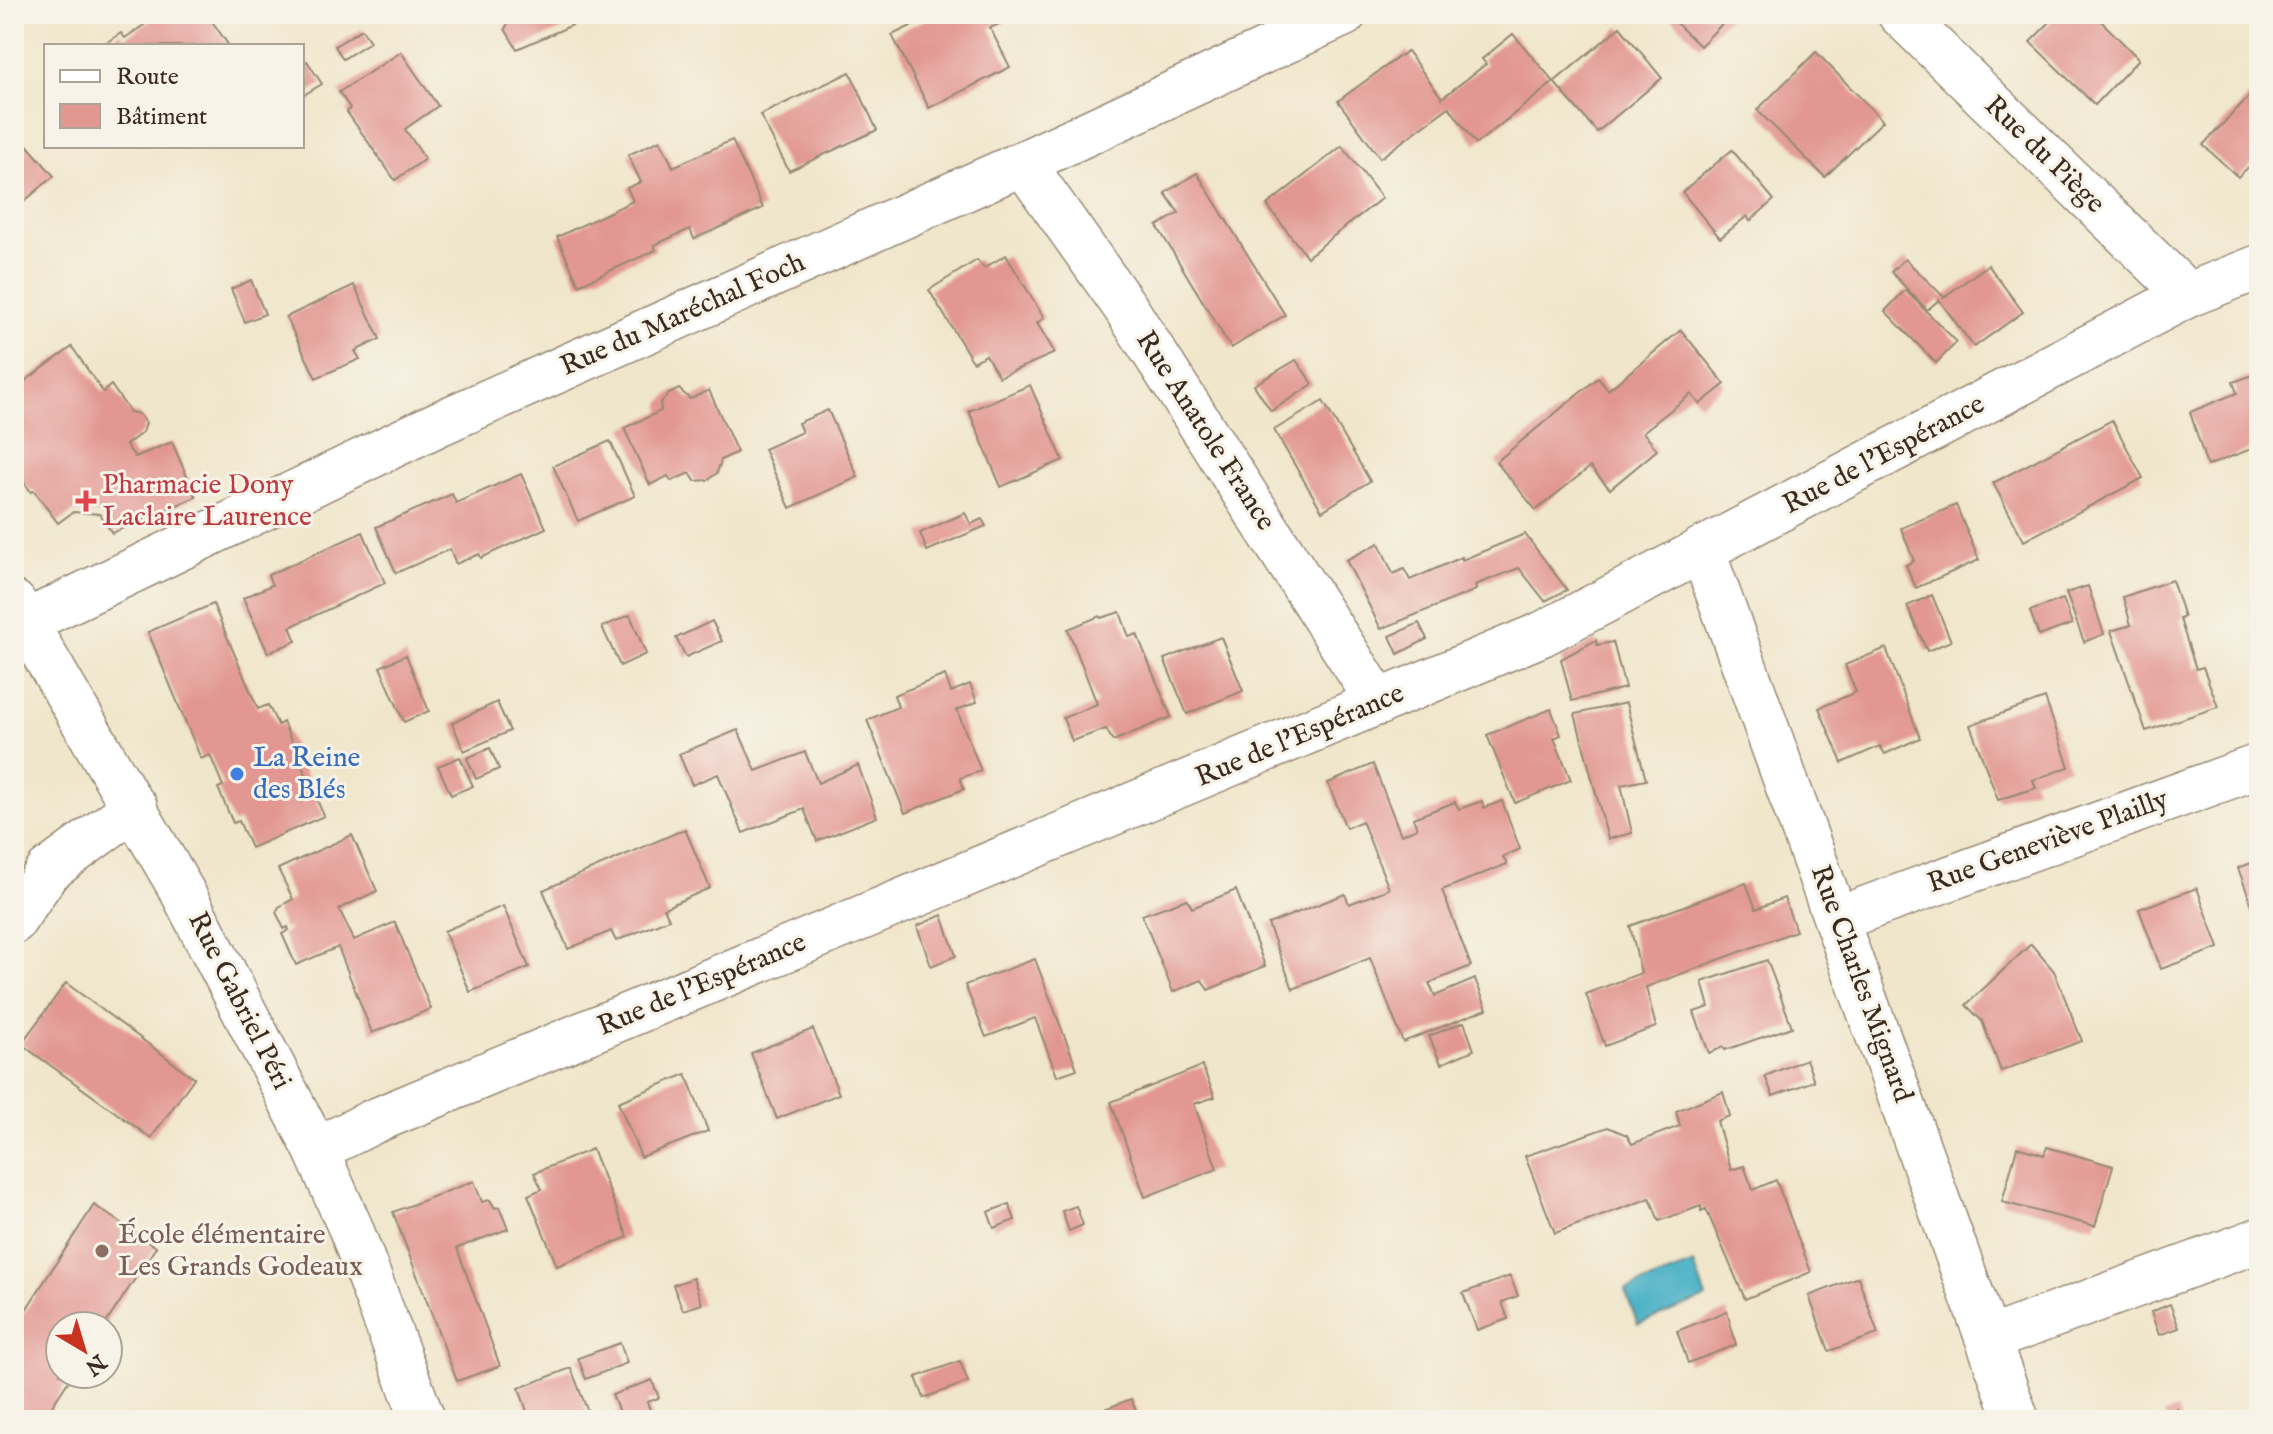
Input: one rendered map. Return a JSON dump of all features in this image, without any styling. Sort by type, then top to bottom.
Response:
[{"type":"street","name":"Rue du Maréchal Foch","points":[[20,612],[1023,163],[1344,14]]},
{"type":"street","name":"Rue du Piège","points":[[1900,14],[2188,295]]},
{"type":"street","name":"Rue Anatole France","points":[[1023,163],[1125,307],[1379,703]]},
{"type":"street","name":"Rue de l'Espérance","points":[[316,1150],[386,1116],[1542,634],[2188,295],[2259,267]]},
{"type":"street","name":"Rue Charles Mignard","points":[[1702,549],[2017,1420]]},
{"type":"street","name":"Rue Gabriel Péri","points":[[20,612],[182,891],[316,1150],[351,1229],[423,1420]]},
{"type":"street","name":"Rue Geneviève Plailly","points":[[1837,919],[2259,766]]},
{"type":"street","points":[[14,921],[48,871],[135,807]]},
{"type":"street","points":[[1989,1339],[2259,1240]]},
{"type":"water","points":[[1694,1264],[1706,1298],[1638,1324],[1625,1290]]},
{"type":"building","points":[[160,14],[207,14],[228,44],[104,44],[121,33],[125,38]]},
{"type":"building","points":[[526,14],[598,14],[517,49],[505,29],[508,23]]},
{"type":"building","points":[[936,14],[1022,14],[990,28],[1010,67],[929,108],[892,35]]},
{"type":"building","points":[[1667,14],[1732,14],[1700,46]]},
{"type":"building","points":[[2058,14],[2094,14],[2139,59],[2095,105],[2030,42]]},
{"type":"building","points":[[1620,27],[1662,78],[1597,132],[1554,82]]},
{"type":"building","points":[[362,29],[370,42],[343,59],[335,46]]},
{"type":"building","points":[[1513,34],[1554,82],[1476,144],[1449,107],[1380,158],[1338,101],[1407,51],[1442,98],[1486,64],[1482,59]]},
{"type":"building","points":[[401,52],[438,106],[405,129],[425,159],[395,180],[347,112],[350,108],[339,92]]},
{"type":"building","points":[[1816,52],[1883,121],[1825,177],[1757,110]]},
{"type":"building","points":[[307,61],[322,84],[304,95],[304,63]]},
{"type":"building","points":[[850,72],[877,130],[789,171],[760,115]]},
{"type":"building","points":[[2252,93],[2259,99],[2259,169],[2253,163],[2238,177],[2203,145]]},
{"type":"building","points":[[14,130],[54,176],[14,210]]},
{"type":"building","points":[[660,140],[673,167],[732,140],[763,208],[694,239],[690,229],[654,245],[656,250],[579,285],[557,237],[633,201],[627,188],[641,182],[628,155]]},
{"type":"building","points":[[1342,146],[1382,198],[1307,257],[1267,205]]},
{"type":"building","points":[[1732,150],[1774,200],[1750,221],[1747,216],[1720,238],[1682,192]]},
{"type":"building","points":[[1197,173],[1285,315],[1231,348],[1157,226],[1179,213],[1165,193]]},
{"type":"building","points":[[1006,255],[1044,318],[1037,323],[1055,353],[999,377],[986,355],[973,362],[929,290],[977,260],[984,268]]},
{"type":"building","points":[[1905,259],[1944,297],[1988,265],[2023,312],[1974,347],[1939,300],[1927,310],[1891,272]]},
{"type":"building","points":[[251,280],[265,314],[245,322],[231,289]]},
{"type":"building","points":[[354,285],[380,339],[355,351],[360,359],[316,378],[286,317]]},
{"type":"building","points":[[1905,290],[1957,342],[1936,363],[1885,311]]},
{"type":"building","points":[[1681,330],[1725,384],[1700,404],[1691,394],[1643,432],[1657,450],[1610,489],[1590,467],[1536,510],[1496,462],[1598,378],[1608,390]]},
{"type":"building","points":[[72,347],[103,392],[111,385],[130,412],[139,414],[146,423],[143,432],[126,445],[135,457],[172,442],[196,497],[112,533],[100,514],[73,512],[58,523],[34,491],[31,492],[14,468],[14,389]]},
{"type":"building","points":[[1296,360],[1313,384],[1271,411],[1254,385]]},
{"type":"building","points":[[2259,373],[2259,446],[2207,466],[2190,412],[2237,393],[2233,382]]},
{"type":"building","points":[[1030,385],[1063,460],[1001,487],[969,411]]},
{"type":"building","points":[[679,389],[690,399],[709,390],[737,452],[721,460],[717,473],[708,480],[695,481],[690,473],[671,481],[668,476],[650,485],[624,428],[661,411],[660,403]]},
{"type":"building","points":[[1323,401],[1370,481],[1322,511],[1274,430]]},
{"type":"building","points":[[828,410],[858,477],[790,508],[764,449],[802,432],[798,423]]},
{"type":"building","points":[[2112,420],[2143,478],[2024,541],[1993,483]]},
{"type":"building","points":[[610,441],[635,496],[578,521],[553,466]]},
{"type":"building","points":[[521,474],[546,528],[481,558],[479,554],[456,564],[450,549],[396,573],[376,527],[452,494],[456,503]]},
{"type":"building","points":[[1956,505],[1979,560],[1916,588],[1906,565],[1914,561],[1901,528]]},
{"type":"building","points":[[965,513],[971,524],[982,519],[986,526],[927,551],[920,533]]},
{"type":"building","points":[[363,532],[385,583],[290,627],[296,641],[268,653],[243,598],[272,585],[268,575]]},
{"type":"building","points":[[1525,534],[1567,590],[1545,601],[1519,568],[1475,585],[1476,590],[1381,629],[1346,560],[1379,543],[1393,574],[1404,569],[1410,580]]},
{"type":"building","points":[[2172,580],[2184,617],[2180,619],[2196,669],[2203,667],[2218,707],[2146,731],[2111,631],[2131,625],[2123,597]]},
{"type":"building","points":[[2088,586],[2104,634],[2084,642],[2066,593]]},
{"type":"building","points":[[1932,595],[1951,641],[1927,651],[1907,606]]},
{"type":"building","points":[[2063,599],[2072,624],[2039,636],[2030,611]]},
{"type":"building","points":[[213,604],[258,709],[268,705],[278,725],[283,722],[324,816],[251,848],[239,821],[233,823],[218,788],[223,786],[210,755],[201,759],[148,632]]},
{"type":"building","points":[[1120,612],[1129,637],[1137,634],[1171,717],[1113,741],[1106,729],[1072,741],[1063,718],[1097,704],[1068,629],[1100,616]]},
{"type":"building","points":[[630,615],[646,654],[620,666],[602,627]]},
{"type":"building","points":[[712,621],[722,641],[686,657],[676,638]]},
{"type":"building","points":[[1419,623],[1427,639],[1398,654],[1390,636]]},
{"type":"building","points":[[1221,637],[1243,691],[1187,714],[1164,659]]},
{"type":"building","points":[[1596,640],[1597,645],[1613,642],[1625,688],[1572,701],[1561,659]]},
{"type":"building","points":[[1886,648],[1920,738],[1885,754],[1880,746],[1842,763],[1819,708],[1856,692],[1845,665]]},
{"type":"building","points":[[406,655],[429,711],[404,722],[380,667]]},
{"type":"building","points":[[945,675],[951,692],[970,684],[977,702],[957,710],[981,771],[960,778],[964,789],[905,813],[867,720],[898,707],[894,695]]},
{"type":"building","points":[[2045,698],[2069,767],[2033,780],[2036,788],[1998,800],[1970,725]]},
{"type":"building","points":[[497,702],[510,731],[464,751],[452,723]]},
{"type":"building","points":[[1626,703],[1646,780],[1621,785],[1632,833],[1608,839],[1575,714]]},
{"type":"building","points":[[1551,709],[1561,735],[1554,738],[1571,780],[1515,803],[1487,735]]},
{"type":"building","points":[[738,730],[756,771],[805,752],[818,783],[858,765],[877,817],[817,841],[804,809],[743,833],[718,774],[692,785],[679,754]]},
{"type":"building","points":[[490,748],[499,769],[476,779],[467,758]]},
{"type":"building","points":[[460,757],[473,786],[451,795],[438,766]]},
{"type":"building","points":[[1373,764],[1401,835],[1417,828],[1413,818],[1455,802],[1459,809],[1482,801],[1484,808],[1502,801],[1520,849],[1503,857],[1507,864],[1442,890],[1471,966],[1429,983],[1435,996],[1475,979],[1487,1009],[1403,1042],[1370,958],[1293,989],[1268,924],[1345,894],[1349,904],[1389,889],[1362,821],[1346,828],[1328,783]]},
{"type":"building","points":[[685,829],[710,888],[664,908],[669,919],[616,941],[611,931],[568,949],[543,890]]},
{"type":"building","points":[[352,835],[377,891],[339,909],[354,940],[395,922],[431,1009],[372,1033],[338,947],[296,965],[282,934],[289,930],[288,927],[284,929],[276,912],[293,899],[278,869]]},
{"type":"building","points":[[2259,860],[2259,924],[2238,868]]},
{"type":"building","points":[[1746,883],[1756,909],[1784,898],[1796,931],[1646,987],[1656,1027],[1605,1046],[1586,994],[1641,973],[1630,926]]},
{"type":"building","points":[[2197,888],[2219,948],[2161,969],[2139,909]]},
{"type":"building","points":[[1236,890],[1265,966],[1208,990],[1202,980],[1173,992],[1142,915],[1187,899],[1192,908]]},
{"type":"building","points":[[503,906],[529,967],[470,992],[444,931]]},
{"type":"building","points":[[942,915],[956,956],[931,966],[917,926]]},
{"type":"building","points":[[2031,944],[2054,971],[2082,1041],[2001,1071],[1982,1021],[1966,1005]]},
{"type":"building","points":[[1035,959],[1077,1069],[1057,1076],[1035,1018],[986,1037],[965,985]]},
{"type":"building","points":[[1767,960],[1792,1027],[1709,1053],[1694,1012],[1709,1007],[1702,982]]},
{"type":"building","points":[[66,983],[194,1078],[151,1138],[21,1044]]},
{"type":"building","points":[[1464,1022],[1474,1050],[1441,1064],[1429,1036]]},
{"type":"building","points":[[813,1029],[839,1094],[777,1119],[751,1053]]},
{"type":"building","points":[[1806,1059],[1814,1081],[1773,1096],[1765,1076]]},
{"type":"building","points":[[1202,1066],[1215,1097],[1194,1104],[1217,1169],[1145,1197],[1111,1102]]},
{"type":"building","points":[[686,1074],[708,1131],[641,1157],[618,1102]]},
{"type":"building","points":[[1723,1092],[1730,1116],[1717,1121],[1731,1170],[1744,1166],[1753,1190],[1776,1180],[1811,1272],[1745,1299],[1706,1209],[1701,1211],[1701,1206],[1659,1221],[1650,1198],[1555,1233],[1525,1156],[1608,1127],[1627,1135],[1632,1144],[1680,1126],[1676,1111]]},
{"type":"building","points":[[2017,1147],[2044,1155],[2047,1147],[2113,1166],[2095,1226],[2002,1202]]},
{"type":"building","points":[[592,1149],[628,1237],[557,1266],[528,1195],[542,1189],[534,1173]]},
{"type":"building","points":[[474,1181],[482,1202],[490,1200],[495,1208],[499,1207],[508,1229],[457,1248],[500,1366],[457,1381],[393,1212]]},
{"type":"building","points":[[1009,1204],[1015,1220],[994,1228],[988,1212]]},
{"type":"building","points":[[94,1205],[156,1247],[115,1310],[44,1310],[44,1390],[63,1390],[43,1420],[14,1420],[14,1328]]},
{"type":"building","points":[[1076,1206],[1083,1225],[1069,1231],[1062,1211]]},
{"type":"building","points":[[1510,1276],[1518,1296],[1502,1302],[1508,1319],[1477,1330],[1463,1293]]},
{"type":"building","points":[[1858,1277],[1878,1334],[1829,1351],[1809,1296]]},
{"type":"building","points":[[693,1278],[702,1304],[683,1310],[673,1285]]},
{"type":"building","points":[[2170,1304],[2179,1328],[2159,1335],[2151,1312]]},
{"type":"building","points":[[1727,1311],[1736,1345],[1688,1363],[1677,1331]]},
{"type":"building","points":[[620,1343],[627,1363],[586,1379],[578,1358]]},
{"type":"building","points":[[960,1361],[968,1382],[924,1398],[916,1377]]},
{"type":"building","points":[[571,1368],[591,1420],[530,1420],[519,1388]]},
{"type":"building","points":[[652,1380],[659,1398],[647,1402],[654,1420],[599,1420],[619,1412],[612,1395]]},
{"type":"building","points":[[1131,1399],[1140,1420],[1076,1420]]},
{"type":"building","points":[[2177,1409],[2182,1420],[2166,1420],[2164,1414]]},
{"type":"place","name":"Pharmacie Dony Laclaire Laurence","points":[[86,501]]},
{"type":"place","name":"La Reine des Blés","points":[[237,774]]},
{"type":"place","name":"École élémentaire Les Grands Godeaux","points":[[102,1251]]}]
